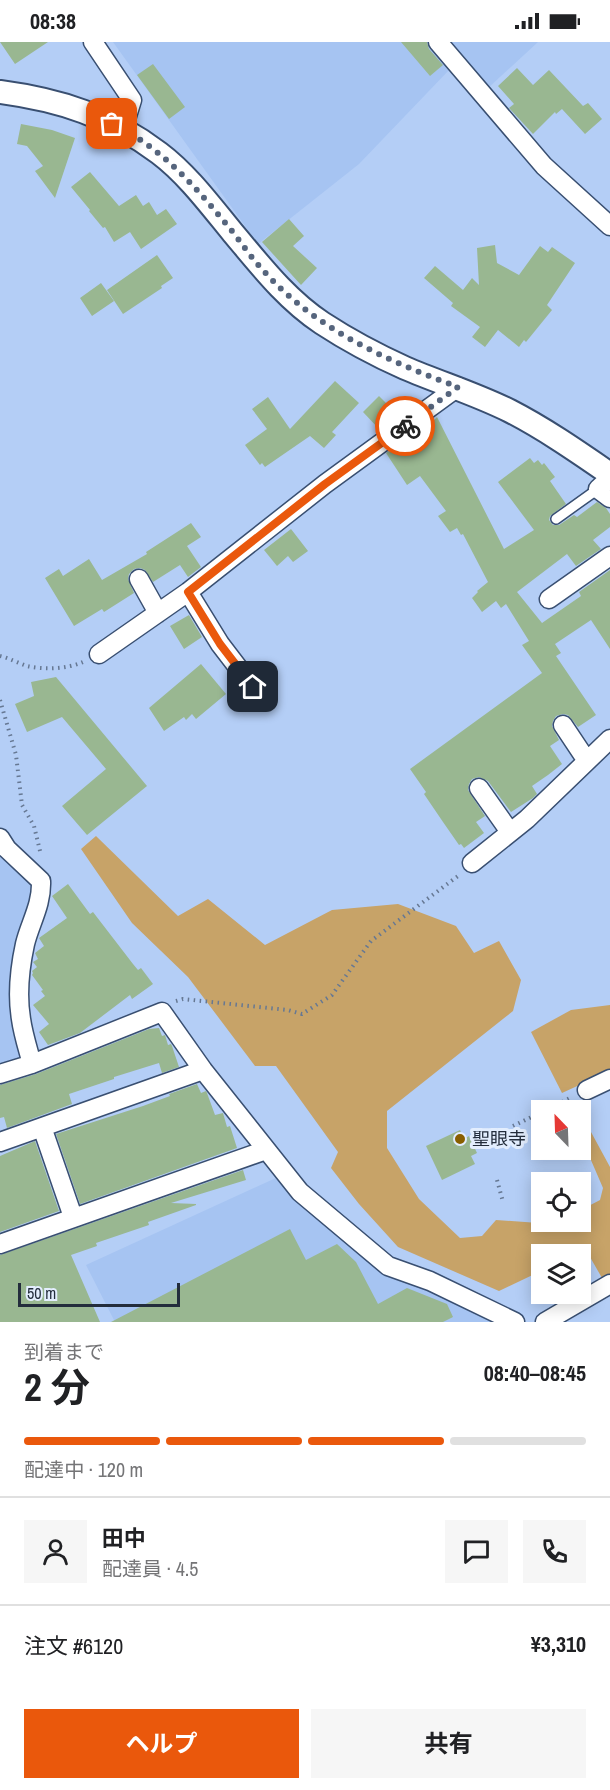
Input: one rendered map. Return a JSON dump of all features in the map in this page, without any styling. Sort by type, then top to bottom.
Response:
[{"type":"street","points":[[93,42],[132,100],[123,129]]},
{"type":"street","points":[[438,42],[544,166],[610,226]]},
{"type":"street","points":[[0,92],[25,95],[79,109],[123,129],[160,154],[188,180],[261,268],[293,300],[319,321],[348,339],[405,368],[458,387],[519,416],[553,436],[607,485]]},
{"type":"street","points":[[99,654],[188,592],[325,484],[458,387]]},
{"type":"street","points":[[549,599],[610,556]]},
{"type":"street","points":[[139,579],[158,613]]},
{"type":"street","points":[[188,592],[220,644],[253,687]]},
{"type":"street","points":[[562,725],[587,761]]},
{"type":"street","points":[[472,863],[527,819],[610,739]]},
{"type":"street","points":[[479,788],[510,832]]},
{"type":"street","points":[[0,838],[7,849],[41,882],[38,907],[25,944],[20,989],[21,1018],[32,1064]]},
{"type":"street","points":[[0,1074],[32,1064],[162,1012],[203,1070],[300,1192],[388,1266],[430,1281],[515,1322]]},
{"type":"street","points":[[0,1142],[203,1070]]},
{"type":"street","points":[[587,1090],[610,1078]]},
{"type":"street","points":[[42,1127],[73,1217]]},
{"type":"street","points":[[0,1244],[266,1150]]},
{"type":"street","points":[[545,1322],[610,1284]]},
{"type":"lane","points":[[556,519],[607,485]]},
{"type":"path","points":[[0,656],[29,666],[55,668],[75,666],[99,654]]},
{"type":"path","points":[[0,700],[16,755],[22,805],[34,826],[44,870],[41,882]]},
{"type":"path","points":[[162,1012],[170,1004],[183,999],[288,1010],[303,1014],[332,995],[371,941],[472,863]]},
{"type":"path","points":[[567,1100],[587,1090]]},
{"type":"path","points":[[513,1126],[531,1117]]},
{"type":"path","points":[[498,1180],[503,1202]]},
{"type":"shaded area","points":[[113,42],[427,42],[450,69],[359,164],[258,244]]},
{"type":"shaded area","points":[[446,42],[538,42],[487,89]]},
{"type":"shaded area","points":[[96,836],[178,916],[208,899],[265,945],[332,910],[398,904],[456,926],[474,953],[499,941],[521,980],[513,1011],[387,1111],[387,1148],[419,1199],[460,1238],[482,1236],[496,1220],[531,1222],[531,1232],[591,1232],[591,1205],[600,1200],[603,1188],[591,1160],[591,1132],[610,1167],[610,1292],[591,1259],[591,1244],[531,1244],[531,1276],[499,1291],[398,1247],[359,1204],[331,1168],[338,1152],[276,1066],[255,1066],[188,977],[132,923],[81,849]]},
{"type":"shaded area","points":[[0,846],[37,885],[23,1057],[0,1070]]},
{"type":"shaded area","points":[[610,1005],[610,1071],[562,1093],[531,1032],[571,1010]]},
{"type":"shaded area","points":[[278,1177],[394,1278],[429,1288],[501,1322],[115,1322],[86,1265]]},
{"type":"building","points":[[0,42],[48,42],[15,64]]},
{"type":"building","points":[[401,42],[427,42],[429,49],[443,65],[430,76]]},
{"type":"building","points":[[153,64],[185,107],[169,119],[137,75]]},
{"type":"building","points":[[517,68],[533,85],[549,70],[583,106],[588,103],[602,119],[585,134],[562,109],[556,114],[555,112],[533,134],[509,108],[514,104],[498,86]]},
{"type":"building","points":[[21,124],[52,130],[75,138],[55,198],[35,171],[43,166],[27,146],[17,144]]},
{"type":"building","points":[[90,172],[119,206],[136,195],[143,206],[149,202],[157,215],[166,209],[177,224],[141,249],[130,232],[114,242],[105,227],[103,228],[71,187]]},
{"type":"building","points":[[289,219],[304,236],[293,246],[317,268],[301,285],[262,242]]},
{"type":"building","points":[[495,245],[497,263],[519,275],[540,246],[548,252],[552,247],[575,263],[547,305],[552,310],[526,342],[524,340],[519,347],[498,330],[485,347],[472,337],[480,327],[451,306],[453,303],[424,278],[435,266],[463,290],[472,278],[479,285],[477,248]]},
{"type":"building","points":[[157,255],[173,278],[123,314],[107,290]]},
{"type":"building","points":[[101,283],[114,301],[92,316],[80,298]]},
{"type":"building","points":[[335,381],[359,403],[332,432],[336,435],[324,448],[310,436],[265,467],[262,463],[260,465],[245,445],[267,429],[252,409],[268,397],[290,429]]},
{"type":"building","points":[[379,396],[399,416],[380,430],[363,412]]},
{"type":"building","points":[[437,417],[504,549],[534,530],[498,482],[530,458],[534,463],[538,460],[542,465],[544,463],[555,477],[550,481],[566,504],[550,516],[549,520],[553,525],[559,525],[574,515],[577,517],[597,502],[610,514],[610,527],[593,540],[601,549],[576,566],[567,554],[517,592],[542,623],[581,596],[579,592],[610,570],[610,649],[591,620],[555,644],[561,653],[556,656],[596,715],[578,727],[568,715],[556,716],[552,726],[559,740],[550,746],[562,764],[532,786],[537,794],[533,798],[511,812],[488,781],[479,777],[472,779],[468,790],[485,816],[476,822],[484,833],[464,848],[461,844],[459,845],[443,822],[410,769],[542,673],[522,645],[529,641],[506,604],[501,608],[496,601],[482,612],[472,598],[488,582],[463,534],[461,535],[457,528],[450,532],[438,516],[446,511],[420,476],[407,485],[386,453],[416,432],[419,436]]},
{"type":"building","points":[[191,523],[201,537],[187,546],[201,567],[188,577],[180,565],[153,582],[145,570],[134,569],[128,579],[134,593],[104,612],[102,609],[74,626],[45,578],[59,569],[63,576],[89,559],[102,580],[147,554],[146,552]]},
{"type":"building","points":[[291,529],[308,551],[293,562],[288,556],[277,566],[264,550]]},
{"type":"building","points":[[189,615],[202,637],[184,649],[170,626]]},
{"type":"building","points":[[201,664],[226,694],[196,719],[192,714],[186,720],[184,717],[164,731],[149,708]]},
{"type":"building","points":[[56,677],[147,786],[87,835],[62,806],[106,769],[62,717],[27,732],[15,704],[34,696],[31,682]]},
{"type":"building","points":[[239,687],[244,694],[254,699],[242,710],[229,695]]},
{"type":"building","points":[[68,884],[90,914],[93,912],[138,970],[141,968],[153,984],[132,999],[130,995],[80,1033],[48,1045],[39,1032],[49,1024],[33,1005],[45,996],[32,975],[32,971],[37,967],[33,962],[38,959],[35,953],[44,946],[39,938],[67,918],[52,896]]},
{"type":"building","points":[[159,1028],[162,1036],[165,1035],[168,1045],[171,1044],[179,1067],[162,1073],[159,1063],[114,1077],[114,1079],[69,1094],[72,1104],[7,1128],[4,1117],[0,1118],[0,1085],[36,1074],[149,1029]]},
{"type":"building","points":[[197,1084],[201,1093],[206,1091],[215,1115],[223,1113],[237,1148],[80,1204],[56,1134],[143,1106]]},
{"type":"building","points":[[460,1130],[464,1139],[469,1136],[477,1153],[471,1156],[475,1164],[442,1180],[426,1146]]},
{"type":"building","points":[[35,1141],[59,1211],[0,1232],[0,1156]]},
{"type":"building","points":[[243,1170],[246,1180],[171,1203],[196,1205],[148,1222],[149,1225],[96,1243],[97,1246],[71,1255],[100,1322],[0,1322],[0,1255]]},
{"type":"building","points":[[290,1229],[306,1260],[337,1244],[356,1262],[378,1304],[407,1288],[447,1304],[453,1317],[443,1322],[111,1322]]},
{"type":"way so far","points":[[112,124],[160,154],[188,180],[261,268],[293,300],[319,321],[348,339],[405,368],[458,387],[405,426]]},
{"type":"place","name":"聖眼寺","points":[[460,1139]]},
{"type":"route","points":[[253,687],[220,644],[188,592],[325,484],[405,426]]}]
